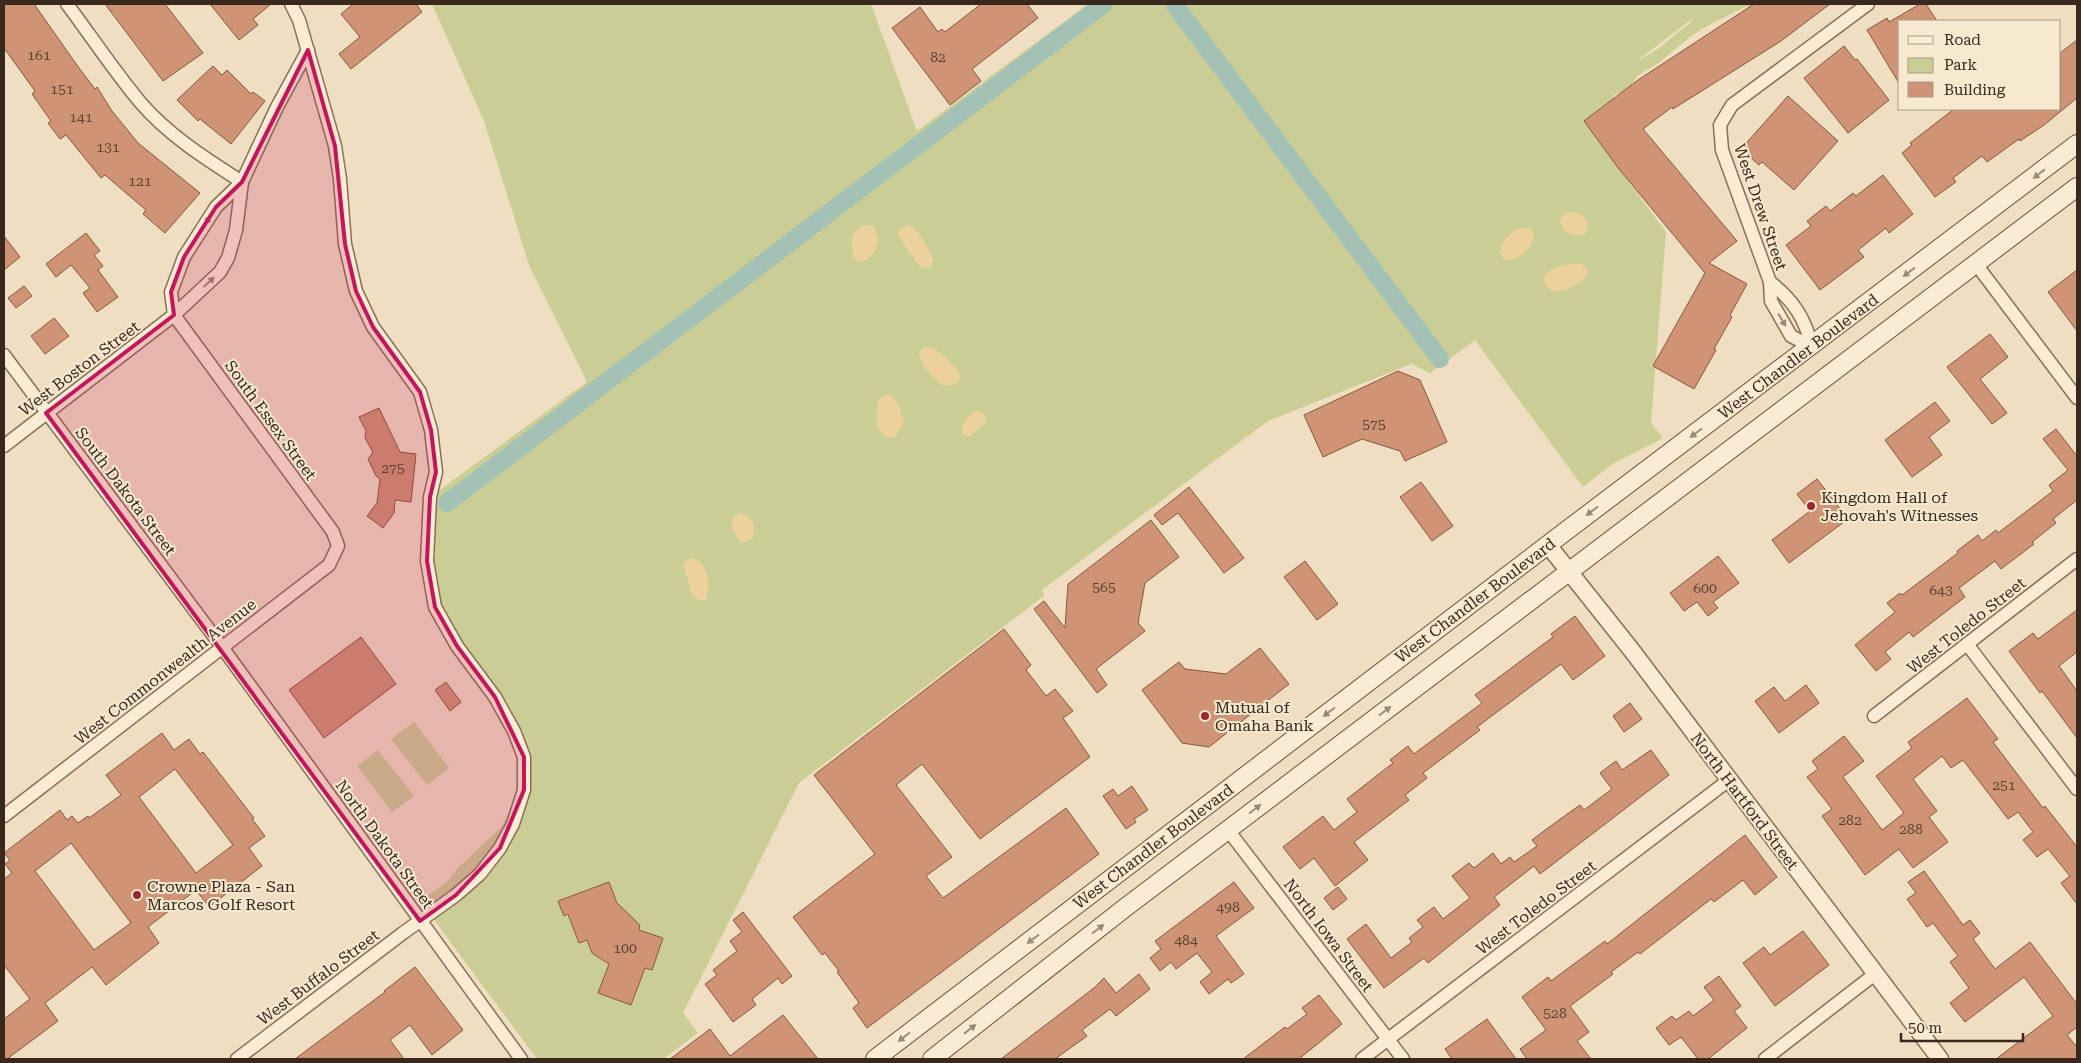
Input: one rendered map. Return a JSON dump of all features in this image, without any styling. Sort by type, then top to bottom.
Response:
[{"type":"main road","name":"West Chandler Boulevard","points":[[875,1059],[2077,144]]},
{"type":"main road","name":"West Chandler Boulevard","points":[[932,1059],[1228,830],[2077,187]]},
{"type":"street","points":[[67,4],[141,103],[169,130],[194,150],[242,182]]},
{"type":"street","name":"West Buffalo Street","points":[[237,1059],[456,895],[480,874],[500,848],[518,813],[524,790],[524,757],[514,731],[495,697],[457,646],[435,607],[427,561],[430,497],[436,472],[431,430],[420,392],[373,327],[356,291],[345,244],[340,179],[335,146],[299,20],[291,4]]},
{"type":"street","name":"West Drew Street","points":[[1812,346],[1791,336],[1771,301],[1770,282],[1722,150],[1720,125],[1732,105],[1868,4]]},
{"type":"street","name":"West Boston Street","points":[[4,446],[174,315],[220,272],[228,258],[236,230],[242,182],[277,107],[308,50]]},
{"type":"street","name":"West Boston Street","points":[[174,315],[171,292],[184,257],[216,207],[242,182]]},
{"type":"street","points":[[1976,264],[2077,398]]},
{"type":"street","name":"West Drew Street","points":[[1770,282],[1785,294],[1807,325],[1812,346]]},
{"type":"street","name":"South Essex Street","points":[[174,315],[333,532],[338,546]]},
{"type":"street","name":"South Dakota Street","points":[[4,355],[222,647]]},
{"type":"street","name":"North Hartford Street","points":[[1548,545],[1633,652],[1940,1059]]},
{"type":"street","name":"West Commonwealth Avenue","points":[[4,816],[329,565],[338,546]]},
{"type":"street","name":"West Toledo Street","points":[[1874,716],[2077,559]]},
{"type":"street","points":[[1967,644],[2077,789]]},
{"type":"street","name":"North Dakota Street","points":[[222,647],[521,1059]]},
{"type":"street","name":"West Toledo Street","points":[[1362,1059],[1729,780]]},
{"type":"street","name":"North Iowa Street","points":[[1228,830],[1403,1059]]},
{"type":"street","points":[[1765,1059],[1875,974]]},
{"type":"highlighted area","points":[[308,50],[335,146],[345,244],[356,291],[373,327],[420,392],[431,430],[436,472],[430,497],[427,561],[435,607],[457,646],[495,697],[524,757],[524,790],[500,848],[456,895],[420,921],[46,413],[174,315],[171,292],[184,257],[216,207],[242,182]]},
{"type":"green space","points":[[432,4],[871,4],[917,131],[1088,4],[1772,5],[1757,12],[1747,6],[1691,36],[1660,62],[1637,76],[1629,90],[1614,95],[1610,112],[1593,134],[1666,232],[1651,423],[1663,438],[1614,463],[1583,487],[1475,340],[1430,373],[1411,364],[1268,421],[1042,590],[1045,595],[799,783],[683,1013],[698,1033],[663,1059],[537,1059],[420,901],[447,882],[457,869],[502,826],[512,804],[524,790],[517,761],[514,731],[435,607],[430,497],[587,382],[529,265],[484,121]],"holes":[[[1693,18],[1691,22],[1658,49],[1634,63]]]},
{"type":"green space","points":[[414,722],[449,768],[427,785],[391,739]]},
{"type":"green space","points":[[378,750],[414,796],[392,812],[357,766]]},
{"type":"sand","points":[[1568,212],[1578,214],[1585,219],[1588,226],[1586,234],[1575,236],[1562,227],[1561,217]]},
{"type":"sand","points":[[864,225],[874,226],[877,243],[871,256],[861,263],[853,257],[851,242],[856,231]]},
{"type":"sand","points":[[909,225],[920,235],[929,250],[933,259],[930,268],[921,267],[899,236],[898,232]]},
{"type":"sand","points":[[1520,228],[1531,229],[1534,234],[1531,244],[1524,253],[1514,259],[1504,260],[1500,253],[1504,241]]},
{"type":"sand","points":[[1580,263],[1586,267],[1588,274],[1577,284],[1570,288],[1555,291],[1549,289],[1545,284],[1544,276],[1556,267]]},
{"type":"sand","points":[[926,347],[937,351],[947,358],[962,378],[956,384],[943,386],[927,371],[919,352]]},
{"type":"sand","points":[[889,394],[898,404],[904,422],[896,436],[889,438],[878,427],[877,410],[879,399]]},
{"type":"sand","points":[[976,411],[984,414],[986,422],[969,437],[963,435],[961,429],[968,417]]},
{"type":"sand","points":[[739,513],[747,515],[754,525],[753,538],[747,542],[740,542],[732,527],[733,518]]},
{"type":"sand","points":[[690,558],[701,563],[707,574],[708,588],[705,600],[699,600],[692,595],[683,564]]},
{"type":"building","points":[[4,4],[34,4],[79,68],[95,89],[97,87],[112,111],[138,143],[200,193],[165,233],[143,214],[146,210],[105,175],[101,178],[66,135],[60,139],[48,123],[51,121],[32,94],[35,91],[4,48]]},
{"type":"building","points":[[105,4],[165,4],[203,53],[163,81]]},
{"type":"building","points":[[210,4],[271,4],[253,19],[258,25],[239,40]]},
{"type":"building","points":[[353,4],[416,4],[422,12],[351,69],[339,54],[360,37],[341,14]]},
{"type":"building","points":[[981,4],[1027,4],[1038,18],[972,69],[981,81],[950,105],[892,28],[920,7],[938,32],[942,29],[945,32]]},
{"type":"building","points":[[1754,4],[1830,4],[1781,41],[1673,109],[1672,107],[1643,129],[1737,241],[1709,263],[1747,284],[1730,315],[1732,317],[1714,349],[1716,350],[1694,389],[1653,366],[1705,273],[1619,169],[1584,121],[1638,80]]},
{"type":"building","points":[[1920,4],[1926,4],[1936,20],[1898,20],[1898,82],[1867,30],[1887,18],[1889,22]]},
{"type":"building","points":[[2077,40],[2077,98],[2044,125],[2020,141],[2019,139],[1987,162],[1982,156],[1953,178],[1956,182],[1935,197],[1902,153],[1912,145],[1910,143],[1953,110],[2061,110],[2061,52]]},
{"type":"building","points":[[1844,46],[1855,60],[1857,59],[1889,100],[1848,133],[1804,78]]},
{"type":"building","points":[[213,66],[222,75],[227,70],[251,94],[253,92],[265,101],[231,144],[200,119],[198,121],[177,100]]},
{"type":"building","points":[[1788,96],[1838,141],[1794,190],[1762,162],[1759,165],[1741,149]]},
{"type":"building","points":[[1883,175],[1913,214],[1889,233],[1886,228],[1858,250],[1864,257],[1820,290],[1786,245],[1811,226],[1807,221],[1826,206],[1830,211],[1853,193],[1856,196]]},
{"type":"building","points":[[86,233],[100,251],[94,255],[103,266],[98,270],[118,297],[97,312],[83,293],[90,288],[71,265],[56,277],[46,264]]},
{"type":"building","points":[[4,236],[20,257],[4,270]]},
{"type":"building","points":[[2077,270],[2077,331],[2048,292]]},
{"type":"building","points":[[24,286],[32,296],[16,308],[8,298]]},
{"type":"building","points":[[54,318],[69,336],[45,354],[31,336]]},
{"type":"building","points":[[1990,334],[2008,357],[1980,379],[2007,413],[1992,424],[1947,367]]},
{"type":"building","points":[[1398,371],[1420,380],[1447,442],[1405,461],[1400,451],[1362,439],[1323,457],[1304,415]]},
{"type":"building","points":[[1935,402],[1950,421],[1929,437],[1942,455],[1912,477],[1885,440]]},
{"type":"building","points":[[379,408],[400,452],[416,454],[411,502],[395,500],[394,513],[383,528],[367,516],[377,503],[380,479],[376,476],[368,459],[373,452],[365,438],[366,431],[359,417]]},
{"type":"building","points":[[2056,429],[2077,456],[2077,500],[2053,519],[2056,523],[2032,542],[2034,544],[2001,569],[1995,561],[1959,588],[1965,597],[1913,637],[1909,632],[1885,652],[1891,659],[1876,671],[1855,645],[1895,612],[1887,603],[1900,593],[1902,595],[1958,553],[1957,551],[1978,535],[1982,541],[1996,530],[1998,533],[2053,491],[2049,485],[2068,470],[2043,439]]},
{"type":"building","points":[[1817,479],[1848,519],[1789,563],[1772,540],[1810,511],[1797,494]]},
{"type":"building","points":[[1421,482],[1453,526],[1432,541],[1400,497]]},
{"type":"building","points":[[1189,487],[1244,558],[1224,573],[1178,513],[1162,525],[1154,515]]},
{"type":"building","points":[[1151,520],[1179,557],[1145,583],[1138,623],[1145,631],[1096,669],[1107,685],[1097,693],[1034,609],[1044,601],[1065,628],[1068,584]]},
{"type":"building","points":[[1718,556],[1739,583],[1713,602],[1718,608],[1708,616],[1697,602],[1684,611],[1670,593]]},
{"type":"building","points":[[1305,561],[1338,604],[1317,620],[1284,577]]},
{"type":"building","points":[[2077,610],[2077,652],[2059,666],[2077,691],[2077,738],[2009,651],[2033,633],[2038,639]]},
{"type":"building","points":[[1575,616],[1605,656],[1573,680],[1561,664],[1477,727],[1480,730],[1423,773],[1427,778],[1405,795],[1409,800],[1354,842],[1368,860],[1335,886],[1314,858],[1300,869],[1283,847],[1323,816],[1334,830],[1357,812],[1347,799],[1393,763],[1390,760],[1408,746],[1414,754],[1482,703],[1475,695],[1553,637],[1551,634]]},
{"type":"building","points":[[1004,629],[1031,665],[1026,670],[1046,696],[1055,689],[1073,711],[1063,718],[1090,757],[980,839],[922,764],[896,785],[952,857],[926,876],[943,898],[1066,808],[1099,854],[867,1028],[853,1008],[859,1003],[837,972],[839,971],[825,953],[822,955],[793,917],[875,854],[814,775]]},
{"type":"building","points":[[361,637],[396,684],[324,738],[289,690]]},
{"type":"building","name":"Mutual of Omaha Bank","points":[[1260,648],[1289,684],[1209,747],[1182,743],[1142,690],[1179,662],[1185,669],[1226,674]]},
{"type":"building","points":[[446,682],[461,702],[450,711],[435,690]]},
{"type":"building","points":[[1806,685],[1819,703],[1779,733],[1755,701],[1774,687],[1785,701]]},
{"type":"building","points":[[1967,698],[1998,739],[1993,742],[2043,808],[2045,806],[2077,847],[2077,904],[2061,883],[2070,876],[2048,849],[2037,857],[2023,840],[2033,832],[2018,812],[2008,819],[1963,760],[1951,768],[1942,756],[1913,779],[1937,811],[1929,817],[1948,842],[1913,868],[1899,849],[1865,875],[1822,816],[1832,809],[1807,777],[1818,769],[1812,761],[1844,736],[1864,761],[1843,777],[1882,830],[1904,813],[1876,776],[1912,748],[1908,742]]},
{"type":"building","points":[[1630,703],[1642,719],[1624,732],[1613,716]]},
{"type":"building","name":"Crowne Plaza - San Marcos Golf Resort","points":[[162,733],[174,750],[189,739],[200,754],[203,752],[254,818],[252,819],[265,836],[249,848],[262,866],[209,907],[196,890],[148,927],[159,943],[106,985],[92,967],[45,1003],[58,1021],[7,1059],[4,1059],[4,1019],[30,999],[4,965],[4,879],[12,873],[5,864],[10,860],[4,853],[60,810],[67,820],[72,816],[78,823],[88,816],[89,818],[121,795],[106,775]],"holes":[[[175,769],[233,845],[196,873],[139,797]],[[71,843],[131,923],[94,950],[35,871]]]},
{"type":"building","points":[[1651,750],[1669,775],[1540,874],[1534,866],[1494,897],[1500,905],[1428,963],[1424,958],[1384,988],[1347,939],[1366,924],[1391,958],[1412,942],[1409,938],[1423,927],[1417,920],[1434,907],[1443,919],[1470,898],[1452,876],[1469,863],[1474,868],[1493,853],[1501,864],[1510,857],[1514,862],[1537,846],[1532,840],[1552,825],[1580,805],[1584,810],[1612,789],[1600,773],[1616,761],[1622,770]]},
{"type":"building","points":[[1132,786],[1148,810],[1134,819],[1136,822],[1126,829],[1103,796],[1113,789],[1118,796]]},
{"type":"building","points":[[1745,835],[1777,877],[1755,895],[1743,880],[1714,902],[1711,899],[1640,954],[1638,952],[1611,972],[1613,974],[1570,1006],[1589,1032],[1577,1041],[1591,1059],[1527,1059],[1520,1049],[1546,1030],[1522,997],[1548,977],[1551,981],[1605,941],[1607,944]]},
{"type":"building","points":[[1924,871],[1963,925],[1970,920],[1980,933],[1973,939],[1995,969],[2030,942],[2077,1004],[2077,1027],[2067,1035],[2077,1047],[2077,1059],[1996,1059],[2053,1016],[2024,977],[1965,1022],[1950,1003],[1969,988],[1950,962],[1958,956],[1933,923],[1927,927],[1907,899],[1916,893],[1908,882]]},
{"type":"building","points":[[609,882],[617,903],[640,925],[639,930],[663,938],[652,970],[645,968],[631,1005],[598,993],[609,964],[592,953],[587,940],[579,943],[568,914],[564,916],[558,901]]},
{"type":"building","points":[[1234,882],[1254,908],[1216,936],[1244,974],[1231,983],[1228,979],[1209,994],[1200,982],[1212,972],[1197,953],[1176,969],[1171,962],[1160,971],[1150,958],[1161,949],[1155,941]]},
{"type":"building","points":[[1338,887],[1347,899],[1333,910],[1324,898]]},
{"type":"building","points":[[743,912],[792,976],[782,984],[778,978],[752,999],[756,1005],[733,1022],[705,984],[717,975],[713,970],[737,951],[730,941],[742,932],[733,920]]},
{"type":"building","points":[[1803,931],[1829,965],[1775,1006],[1743,963],[1764,947],[1770,955]]},
{"type":"building","points":[[415,967],[463,1030],[432,1055],[410,1025],[390,1040],[404,1059],[295,1059],[385,992]]},
{"type":"building","points":[[1139,974],[1150,989],[1116,1016],[1110,1009],[1082,1030],[1087,1036],[1055,1059],[1001,1059],[1094,988],[1104,978],[1116,993]]},
{"type":"building","points":[[1719,976],[1741,1006],[1734,1011],[1747,1028],[1708,1059],[1698,1059],[1681,1037],[1669,1045],[1656,1028],[1672,1016],[1676,1020],[1689,1011],[1693,1016],[1714,1000],[1704,987]]},
{"type":"building","points":[[1319,995],[1342,1024],[1299,1059],[1243,1059],[1285,1027],[1287,1029],[1307,1014],[1302,1008]]},
{"type":"building","points":[[783,1015],[818,1059],[670,1059],[710,1029],[730,1056]]},
{"type":"building","points":[[1487,1019],[1516,1059],[1452,1059],[1445,1049]]},
{"type":"waterway","points":[[447,503],[1104,4]]},
{"type":"waterway","points":[[1174,4],[1440,359]]},
{"type":"place","name":"Kingdom Hall of Jehovah's Witnesses","points":[[1811,506]]},
{"type":"place","name":"Mutual of Omaha Bank","points":[[1205,716]]},
{"type":"place","name":"Crowne Plaza - San Marcos Golf Resort","points":[[137,895]]}]
